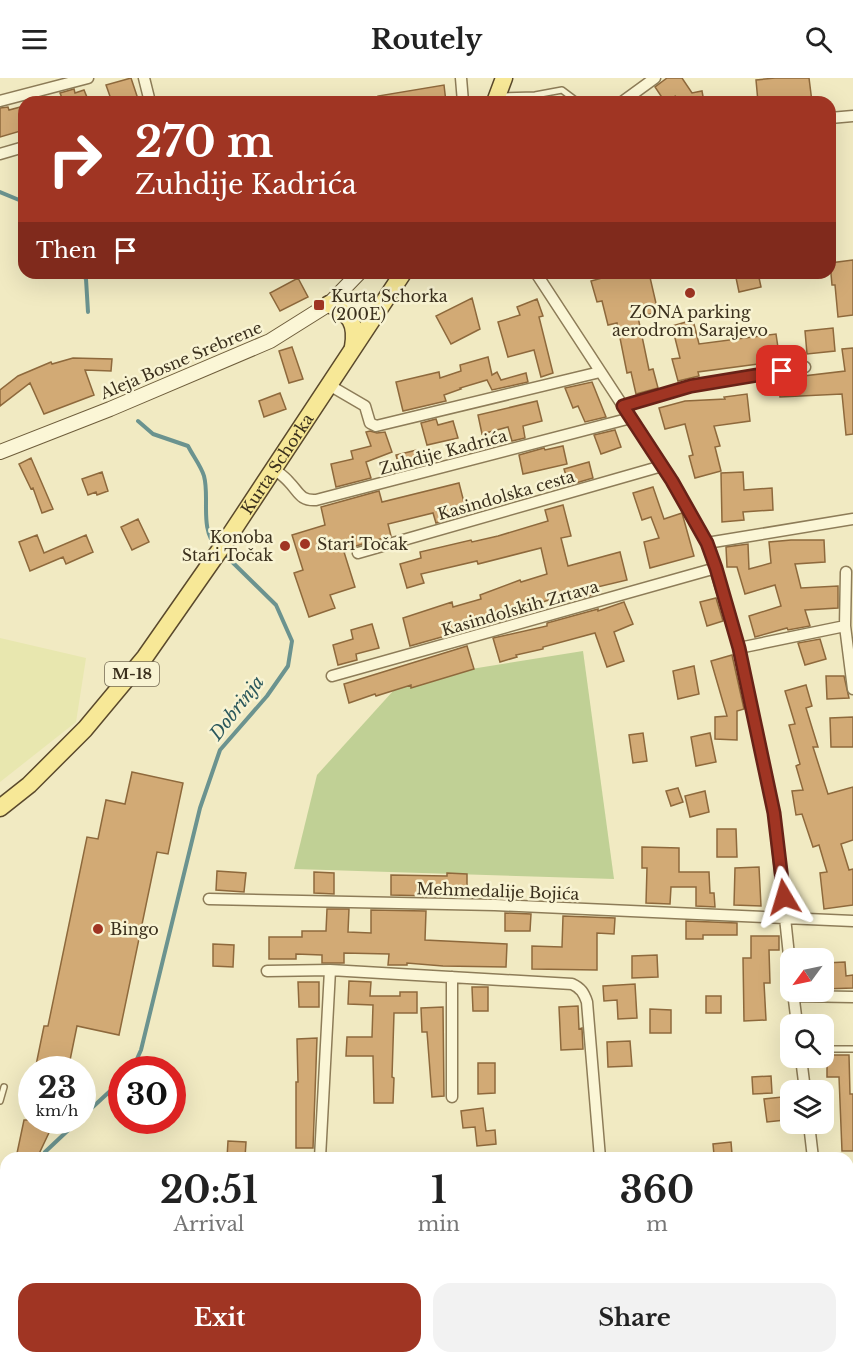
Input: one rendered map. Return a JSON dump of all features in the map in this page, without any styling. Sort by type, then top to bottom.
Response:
[{"type":"main road","points":[[498,96],[504,78]]},
{"type":"main road","name":"Kurta Schorka","points":[[0,808],[29,785],[85,729],[145,657],[226,541],[399,279]]},
{"type":"main road","points":[[329,304],[343,311],[350,318],[354,337],[353,347]]},
{"type":"street","points":[[19,96],[88,78]]},
{"type":"street","points":[[144,78],[148,96]]},
{"type":"street","points":[[461,78],[462,96]]},
{"type":"street","points":[[630,96],[655,78]]},
{"type":"street","points":[[0,101],[18,96]]},
{"type":"street","points":[[836,117],[853,116]]},
{"type":"street","points":[[0,154],[18,149]]},
{"type":"street","name":"Aleja Bosne Srebrene","points":[[0,452],[110,409],[270,341],[329,304],[352,279]]},
{"type":"street","points":[[540,279],[662,466],[707,543],[739,648],[774,813],[789,948]]},
{"type":"street","points":[[329,304],[380,308]]},
{"type":"street","points":[[623,406],[691,386],[805,367]]},
{"type":"street","points":[[329,385],[365,406],[370,423],[376,426],[600,372]]},
{"type":"street","name":"Zuhdije Kadrića","points":[[274,469],[288,480],[301,498],[316,500],[631,418]]},
{"type":"street","name":"Kasindolska cesta","points":[[358,553],[662,466]]},
{"type":"street","points":[[707,543],[853,519]]},
{"type":"street","name":"Kasindolskih Zrtava","points":[[332,676],[716,568]]},
{"type":"street","points":[[846,572],[846,626],[853,689]]},
{"type":"street","points":[[739,648],[846,626]]},
{"type":"street","name":"Mehmedalije Bojića","points":[[209,899],[495,905],[786,918]]},
{"type":"street","points":[[786,918],[853,921]]},
{"type":"street","points":[[267,970],[330,970],[572,984],[584,992],[587,1002],[600,1152]]},
{"type":"street","points":[[320,1152],[330,970]]},
{"type":"street","points":[[452,977],[452,1096]]},
{"type":"street","points":[[834,995],[853,996]]},
{"type":"street","points":[[810,1134],[812,1152]]},
{"type":"lane","points":[[526,96],[562,90],[570,96]]},
{"type":"lane","points":[[834,1049],[853,1049]]},
{"type":"lane","points":[[0,1101],[4,1087]]},
{"type":"green space","points":[[0,638],[86,658],[76,722],[0,782]]},
{"type":"green space","points":[[583,651],[614,879],[294,869],[317,775],[403,680]]},
{"type":"building","points":[[131,78],[137,96],[110,96],[106,85]]},
{"type":"building","points":[[667,78],[682,78],[692,93],[702,91],[703,96],[661,96],[655,87]]},
{"type":"building","points":[[809,78],[811,96],[757,96],[756,80]]},
{"type":"building","points":[[444,85],[445,96],[378,96]]},
{"type":"building","points":[[74,89],[75,93],[84,90],[86,96],[61,96],[60,93]]},
{"type":"building","points":[[8,107],[9,110],[18,108],[18,132],[0,137],[0,108]]},
{"type":"building","points":[[853,260],[853,315],[838,317],[835,285],[832,285],[831,279],[836,279],[836,262]]},
{"type":"building","points":[[299,279],[308,297],[280,311],[270,293]]},
{"type":"building","points":[[650,279],[658,312],[638,317],[649,370],[653,369],[658,388],[636,394],[631,372],[627,373],[617,323],[608,325],[602,301],[597,302],[591,281]]},
{"type":"building","points":[[736,279],[759,279],[761,287],[739,292]]},
{"type":"building","points":[[472,298],[480,329],[451,344],[436,316]]},
{"type":"building","points":[[537,299],[543,316],[539,317],[553,373],[541,377],[534,350],[508,357],[498,322],[520,315],[517,307]]},
{"type":"building","points":[[693,320],[699,344],[776,334],[780,361],[698,372],[699,376],[678,381],[672,359],[680,358],[672,326]]},
{"type":"building","points":[[833,328],[835,351],[807,354],[805,331]]},
{"type":"building","points":[[292,347],[303,379],[289,383],[279,351]]},
{"type":"building","points":[[853,348],[853,434],[846,435],[842,394],[780,397],[778,379],[845,371],[842,349]]},
{"type":"building","points":[[488,357],[492,375],[497,372],[501,380],[526,373],[528,382],[492,390],[487,380],[444,395],[446,401],[403,411],[396,382],[439,372],[440,378],[461,371],[460,365]]},
{"type":"building","points":[[73,358],[112,359],[111,371],[85,370],[94,395],[44,414],[30,383],[0,406],[0,390],[18,376],[51,362],[52,364]]},
{"type":"building","points":[[592,382],[606,417],[585,422],[578,406],[573,408],[565,388]]},
{"type":"building","points":[[280,393],[286,409],[264,417],[259,401]]},
{"type":"building","points":[[747,394],[750,421],[714,426],[720,446],[715,447],[721,471],[695,478],[689,456],[693,455],[685,424],[665,429],[659,408],[685,401],[725,399],[724,397]]},
{"type":"building","points":[[537,401],[542,421],[523,426],[525,438],[512,441],[508,427],[482,434],[478,415]]},
{"type":"building","points":[[436,419],[438,425],[453,421],[458,438],[427,445],[421,423]]},
{"type":"building","points":[[615,430],[621,447],[601,454],[594,435]]},
{"type":"building","points":[[366,432],[385,432],[392,452],[366,462],[371,478],[336,487],[331,464],[353,459],[351,451],[371,446]]},
{"type":"building","points":[[563,446],[567,464],[523,474],[519,455],[544,448],[545,450]]},
{"type":"building","points":[[417,450],[421,465],[400,470],[396,455]]},
{"type":"building","points":[[31,458],[53,509],[42,513],[33,488],[31,489],[19,464]]},
{"type":"building","points":[[589,462],[593,478],[569,485],[564,469]]},
{"type":"building","points":[[102,472],[108,491],[88,495],[82,479]]},
{"type":"building","points":[[743,472],[744,490],[772,488],[773,510],[743,512],[744,520],[722,522],[721,473]]},
{"type":"building","points":[[459,483],[467,514],[436,523],[433,513],[388,524],[391,536],[356,546],[344,552],[355,587],[330,595],[335,608],[309,617],[294,573],[303,570],[292,535],[325,525],[321,507],[379,491],[382,502]]},
{"type":"building","points":[[653,487],[664,519],[682,513],[694,556],[650,568],[644,542],[659,538],[651,517],[642,520],[633,493]]},
{"type":"building","points":[[563,505],[571,536],[561,538],[568,566],[620,552],[627,580],[593,588],[594,595],[580,598],[578,591],[462,627],[463,631],[410,646],[403,618],[452,602],[453,607],[481,599],[480,595],[520,580],[521,582],[547,574],[541,548],[478,564],[477,561],[421,574],[424,583],[407,588],[400,564],[421,558],[420,552],[498,536],[548,521],[545,510]]},
{"type":"building","points":[[138,519],[149,542],[132,550],[121,527]]},
{"type":"building","points":[[37,535],[44,553],[86,535],[93,552],[66,564],[63,557],[30,571],[19,542]]},
{"type":"building","points":[[824,540],[825,562],[795,564],[801,588],[838,586],[838,608],[805,610],[810,626],[788,630],[787,628],[755,637],[749,616],[781,606],[775,585],[745,594],[737,567],[727,567],[726,547],[748,544],[749,569],[771,563],[769,542]]},
{"type":"building","points":[[716,598],[723,621],[707,626],[700,602]]},
{"type":"building","points":[[624,602],[633,624],[614,632],[624,661],[607,667],[595,633],[516,655],[517,657],[500,662],[493,638],[547,626],[547,623],[598,609],[598,611]]},
{"type":"building","points":[[372,624],[379,648],[356,654],[357,660],[338,665],[333,645],[353,639],[351,630]]},
{"type":"building","points":[[820,639],[826,659],[805,665],[798,643]]},
{"type":"building","points":[[467,646],[474,669],[411,688],[411,685],[376,696],[375,694],[349,703],[344,684]]},
{"type":"building","points":[[732,655],[744,709],[737,711],[737,740],[715,739],[715,717],[727,716],[711,661]]},
{"type":"building","points":[[694,666],[699,694],[678,699],[673,671]]},
{"type":"building","points":[[826,676],[844,676],[849,698],[827,699]]},
{"type":"building","points":[[806,685],[812,706],[806,708],[818,747],[813,747],[828,794],[853,787],[853,840],[841,844],[849,870],[853,869],[853,905],[824,909],[820,873],[827,872],[819,845],[813,847],[802,814],[796,815],[792,791],[803,790],[796,766],[800,764],[789,725],[795,724],[785,691]]},
{"type":"building","points":[[853,717],[853,747],[831,747],[830,718]]},
{"type":"building","points":[[643,733],[647,761],[633,763],[629,735]]},
{"type":"building","points":[[710,733],[716,762],[696,766],[691,737]]},
{"type":"building","points":[[132,772],[183,783],[168,854],[157,852],[119,1035],[77,1026],[71,1056],[38,1056],[44,1026],[48,1026],[87,837],[98,839],[106,800],[125,804]]},
{"type":"building","points":[[678,788],[683,802],[671,806],[666,791]]},
{"type":"building","points":[[705,791],[709,812],[690,817],[685,796]]},
{"type":"building","points":[[717,829],[736,829],[737,857],[717,857]]},
{"type":"building","points":[[642,847],[679,848],[679,872],[709,872],[710,893],[714,893],[715,907],[696,906],[696,887],[671,887],[670,904],[646,903],[647,868],[642,868]]},
{"type":"building","points":[[759,867],[761,906],[734,905],[735,868]]},
{"type":"building","points":[[217,871],[246,873],[244,892],[216,890]]},
{"type":"building","points":[[314,872],[334,873],[334,894],[314,893]]},
{"type":"building","points":[[447,873],[467,874],[467,894],[431,892],[431,896],[391,895],[391,875],[447,876]]},
{"type":"building","points":[[327,909],[349,909],[348,932],[371,933],[371,910],[426,911],[425,940],[507,944],[506,967],[407,963],[407,965],[388,965],[389,954],[344,953],[344,963],[322,963],[322,955],[296,954],[296,959],[269,959],[269,937],[302,937],[302,931],[326,931]]},
{"type":"building","points":[[505,913],[531,914],[530,931],[505,931]]},
{"type":"building","points":[[563,916],[615,918],[614,934],[597,933],[597,970],[532,969],[532,946],[562,947]]},
{"type":"building","points":[[686,921],[737,923],[737,935],[703,935],[703,939],[686,939]]},
{"type":"building","points":[[751,936],[779,936],[779,950],[769,950],[770,983],[764,983],[766,1020],[744,1021],[743,958],[751,958]]},
{"type":"building","points":[[213,944],[234,945],[233,967],[213,966]]},
{"type":"building","points":[[657,955],[658,977],[632,978],[632,956]]},
{"type":"building","points":[[845,962],[846,976],[853,975],[853,988],[834,989],[834,963]]},
{"type":"building","points":[[349,981],[371,982],[370,996],[400,996],[400,992],[417,992],[417,1013],[394,1013],[393,1103],[374,1103],[373,1056],[346,1056],[347,1037],[372,1037],[373,1005],[348,1004]]},
{"type":"building","points":[[298,982],[319,982],[319,1007],[299,1007]]},
{"type":"building","points":[[635,984],[637,1018],[618,1019],[617,1000],[604,1001],[603,986]]},
{"type":"building","points":[[472,987],[488,987],[488,1011],[473,1011]]},
{"type":"building","points":[[706,996],[721,996],[721,1013],[706,1013]]},
{"type":"building","points":[[578,1006],[583,1049],[561,1050],[559,1007]]},
{"type":"building","points":[[443,1007],[444,1096],[432,1097],[427,1032],[422,1032],[421,1008]]},
{"type":"building","points":[[650,1009],[671,1010],[671,1033],[650,1033]]},
{"type":"building","points":[[317,1038],[313,1148],[296,1148],[297,1039]]},
{"type":"building","points":[[630,1041],[632,1066],[608,1067],[607,1042]]},
{"type":"building","points":[[834,1055],[849,1055],[850,1094],[853,1094],[853,1151],[842,1151],[839,1077],[827,1077],[827,1068],[834,1068]]},
{"type":"building","points":[[478,1063],[495,1063],[495,1093],[478,1094]]},
{"type":"building","points":[[771,1076],[772,1093],[753,1094],[752,1077]]},
{"type":"building","points":[[780,1097],[780,1121],[767,1122],[764,1099]]},
{"type":"building","points":[[483,1108],[486,1131],[495,1130],[496,1144],[477,1146],[475,1127],[463,1128],[461,1111]]},
{"type":"building","points":[[21,1134],[48,1134],[40,1152],[17,1152]]},
{"type":"building","points":[[228,1141],[246,1142],[245,1152],[227,1152]]},
{"type":"building","points":[[731,1142],[732,1152],[714,1152],[713,1144]]},
{"type":"waterway","name":"Dobrinja","points":[[0,192],[18,200]]},
{"type":"waterway","name":"Dobrinja","points":[[86,279],[88,312]]},
{"type":"waterway","name":"Dobrinja","points":[[138,421],[153,434],[188,446],[204,476],[208,531],[217,547]]},
{"type":"waterway","name":"Dobrinja","points":[[138,1056],[200,808],[220,750],[267,696],[288,666],[292,641],[276,605],[222,552]]},
{"type":"waterway","name":"Dobrinja","points":[[96,1104],[108,1093]]},
{"type":"waterway","name":"Dobrinja","points":[[45,1152],[64,1134]]},
{"type":"place","name":"ZONA parking aerodrom Sarajevo","points":[[690,293]]},
{"type":"place","name":"Kurta Schorka (200E)","points":[[319,305]]},
{"type":"place","name":"Stari Točak","points":[[305,544]]},
{"type":"place","name":"Konoba Stari Točak","points":[[285,546]]},
{"type":"place","name":"Bingo","points":[[98,929]]},
{"type":"route","points":[[782,371],[691,386],[623,406],[672,481],[707,543],[716,568],[739,648],[774,813],[784,897]]}]
